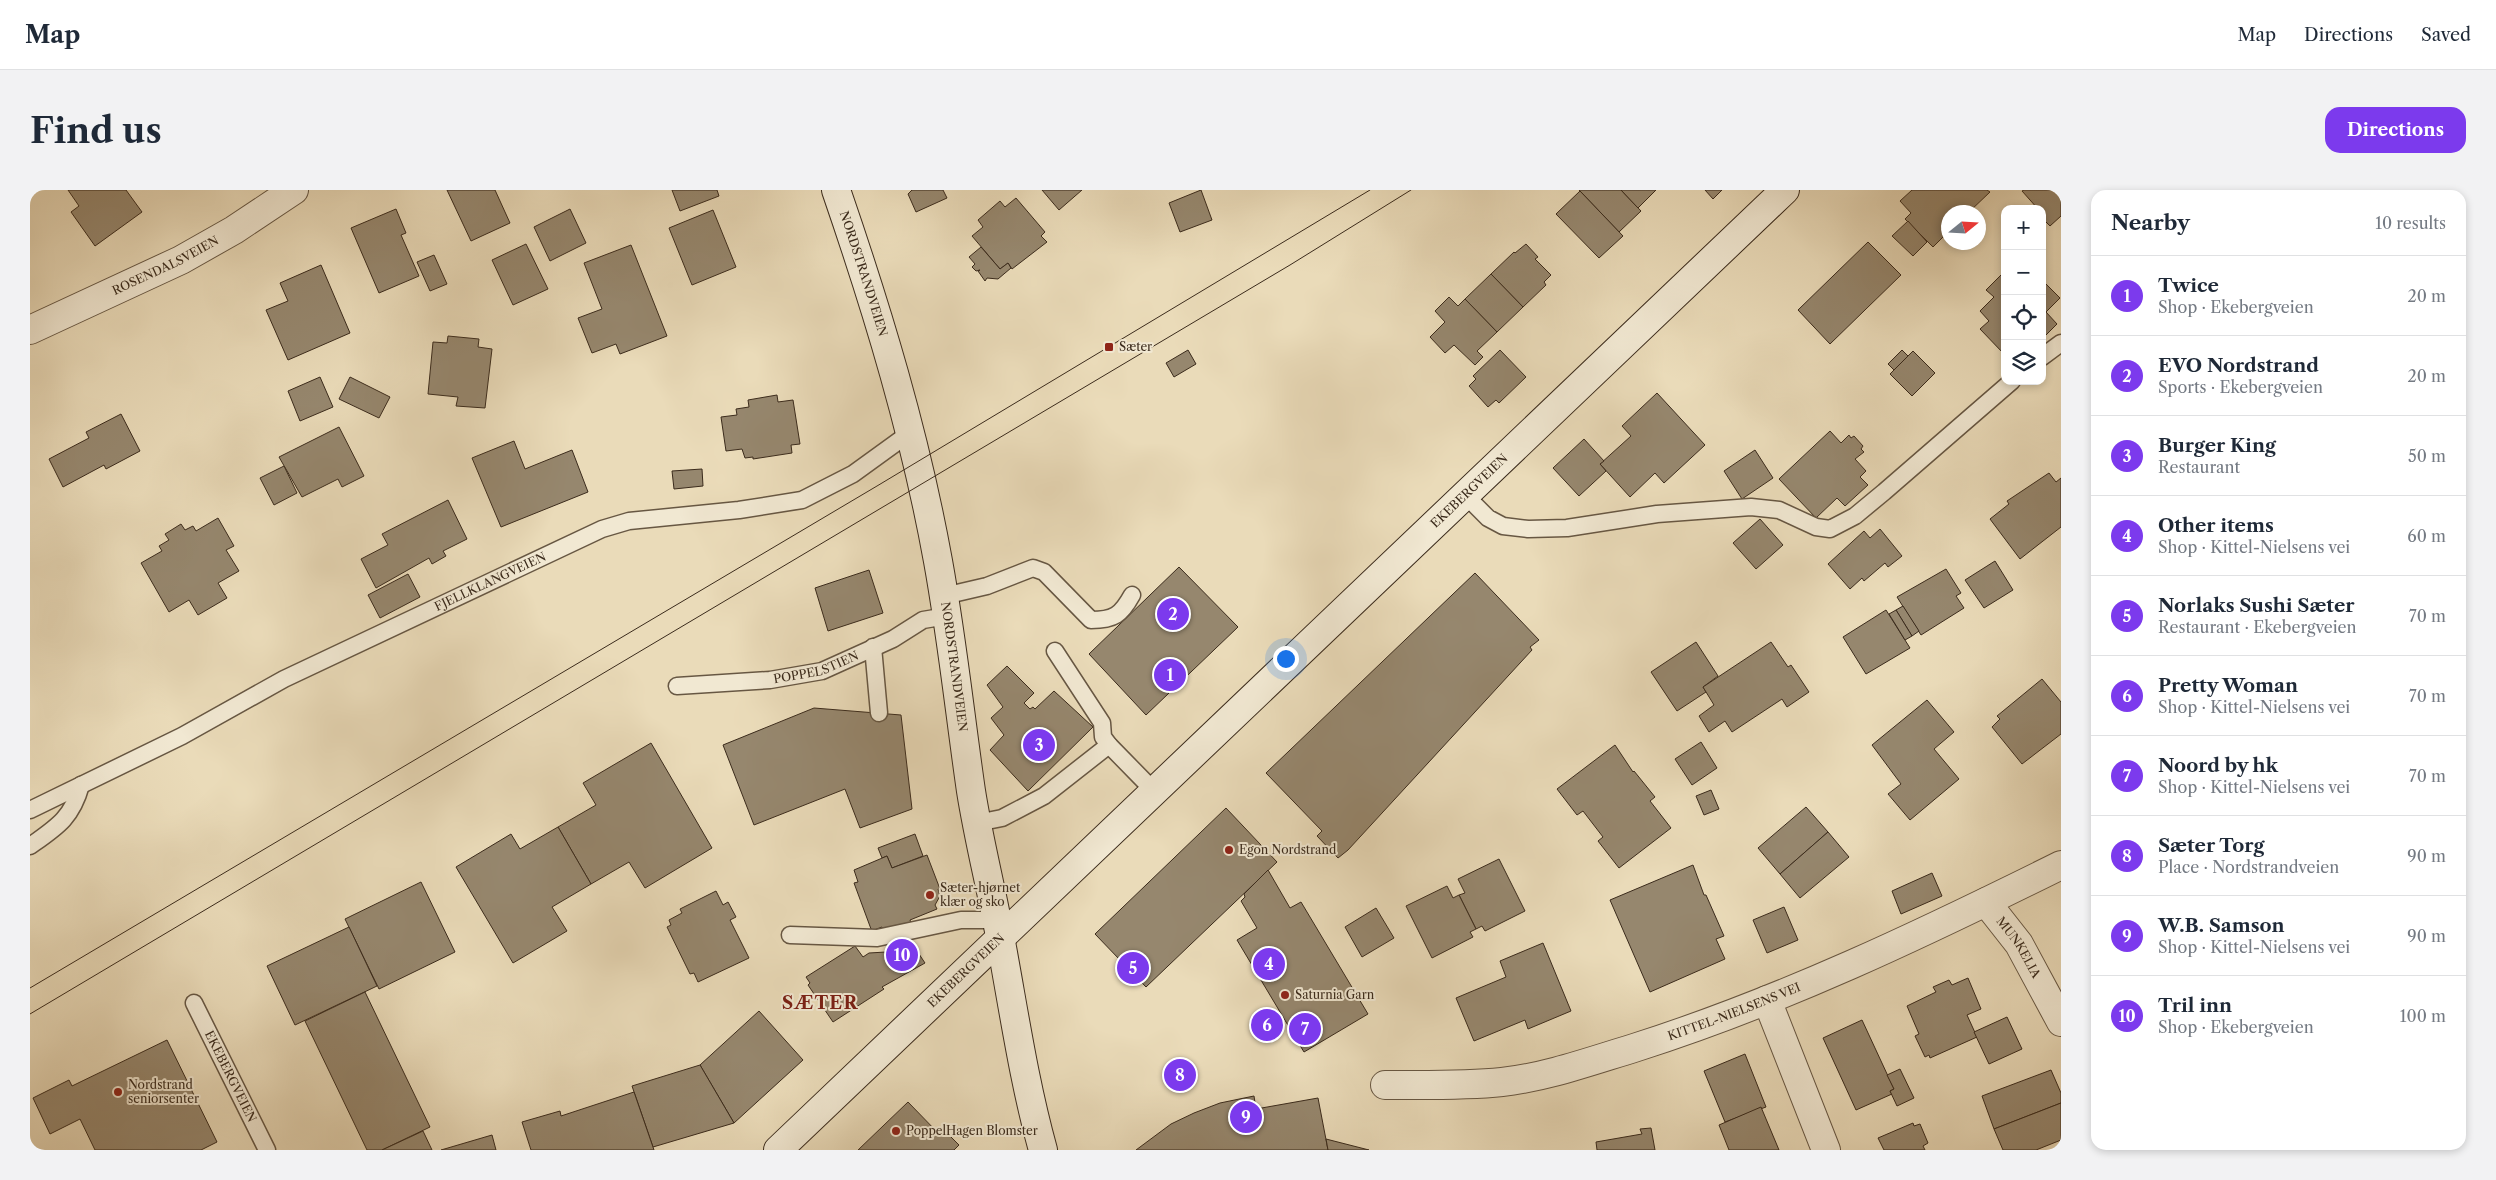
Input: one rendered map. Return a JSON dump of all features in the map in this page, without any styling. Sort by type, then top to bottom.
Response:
[{"type":"main road","name":"ROSENDALSVEIEN","points":[[30,330],[181,260],[234,230],[294,190]]},
{"type":"main road","name":"NORDSTRANDVEIEN","points":[[836,190],[882,328],[911,432],[945,606],[977,824],[999,930],[1029,1097],[1043,1150]]},
{"type":"main road","name":"EKEBERGVEIEN","points":[[778,1150],[999,930],[1155,792],[1785,190]]},
{"type":"main road","name":"KITTEL-NIELSENS VEI","points":[[1385,1085],[1447,1085],[1504,1082],[1574,1066],[1681,1033],[1860,962],[2061,865]]},
{"type":"main road","name":"MUNKELIA","points":[[1986,902],[2020,944],[2061,1022]]},
{"type":"main road","points":[[1767,1000],[1826,1150]]},
{"type":"lane","points":[[2046,354],[2061,343]]},
{"type":"lane","points":[[1465,495],[1488,518],[1503,526],[1528,529],[1567,528],[1657,514],[1751,507],[1779,510],[1816,527],[1830,529],[1855,516],[1920,458],[2007,385]]},
{"type":"lane","name":"FJELLKLANGVEIEN","points":[[30,810],[182,736],[284,678],[602,529],[629,521],[748,509],[802,500],[853,474],[911,432]]},
{"type":"lane","name":"POPPELSTIEN","points":[[677,686],[770,680],[822,670],[892,638],[945,606],[987,586],[1033,568],[1044,572],[1091,620],[1108,620],[1124,610],[1132,595]]},
{"type":"lane","points":[[873,647],[879,713]]},
{"type":"lane","points":[[1054,651],[1102,722],[1103,736],[1109,745],[1155,792]]},
{"type":"lane","points":[[977,824],[1002,818],[1044,796],[1109,745]]},
{"type":"lane","points":[[30,846],[59,825],[76,804],[82,785]]},
{"type":"lane","points":[[790,935],[877,938],[961,920],[999,930]]},
{"type":"lane","name":"EKEBERGVEIEN","points":[[194,1003],[267,1150]]},
{"type":"building","points":[[68,190],[126,190],[142,212],[95,246],[71,212],[79,206]]},
{"type":"building","points":[[447,190],[495,190],[510,223],[471,241]]},
{"type":"building","points":[[672,190],[717,190],[719,196],[680,211]]},
{"type":"building","points":[[912,190],[943,190],[947,198],[916,212],[908,194]]},
{"type":"building","points":[[1042,190],[1082,190],[1059,210]]},
{"type":"building","points":[[1201,190],[1212,220],[1180,232],[1169,203]]},
{"type":"building","points":[[1579,190],[1621,190],[1641,211],[1619,232]]},
{"type":"building","points":[[1621,190],[1656,190],[1638,208]]},
{"type":"building","points":[[1705,190],[1722,190],[1713,199]]},
{"type":"building","points":[[1912,190],[1987,190],[1990,192],[1976,205],[1941,205],[1941,239],[1933,247],[1905,219],[1911,213],[1900,201]]},
{"type":"building","points":[[2061,190],[2061,216],[2050,226],[2046,222],[2046,205],[2034,205],[2022,191]]},
{"type":"building","points":[[1580,191],[1623,236],[1599,258],[1556,214]]},
{"type":"building","points":[[1016,198],[1045,232],[1041,236],[1047,242],[1012,269],[1008,263],[1000,269],[972,236],[983,227],[978,220],[1000,201],[1005,207]]},
{"type":"building","points":[[396,209],[406,233],[401,235],[419,276],[379,293],[351,228]]},
{"type":"building","points":[[570,209],[586,243],[550,261],[534,227]]},
{"type":"building","points":[[713,210],[736,267],[692,285],[669,228]]},
{"type":"building","points":[[1908,221],[1927,242],[1913,256],[1892,236]]},
{"type":"building","points":[[1868,242],[1901,275],[1830,344],[1798,310]]},
{"type":"building","points":[[526,244],[548,289],[513,305],[492,260]]},
{"type":"building","points":[[1526,244],[1538,257],[1535,259],[1551,275],[1544,282],[1546,285],[1523,307],[1491,274],[1514,252]]},
{"type":"building","points":[[631,245],[667,336],[620,354],[616,344],[592,353],[578,318],[602,309],[584,263]]},
{"type":"building","points":[[981,247],[1000,269],[1008,263],[1011,268],[998,279],[987,278],[985,281],[978,271],[980,270],[976,271],[972,267],[975,264],[969,257]]},
{"type":"building","points":[[434,255],[447,284],[430,291],[417,262]]},
{"type":"building","points":[[321,265],[350,333],[288,360],[266,310],[288,301],[280,283]]},
{"type":"building","points":[[1491,274],[1523,307],[1497,332],[1465,299]]},
{"type":"building","points":[[2001,275],[2001,351],[1980,329],[1989,321],[1980,311],[1994,297],[1986,290]]},
{"type":"building","points":[[2046,284],[2060,298],[2046,312]]},
{"type":"building","points":[[1449,297],[1458,306],[1465,299],[1497,332],[1477,351],[1483,357],[1475,365],[1454,345],[1445,353],[1430,337],[1445,322],[1435,311]]},
{"type":"building","points":[[2046,312],[2057,324],[2046,335]]},
{"type":"building","points":[[448,336],[479,339],[478,347],[492,349],[485,408],[456,406],[458,397],[428,394],[433,342],[447,343]]},
{"type":"building","points":[[1188,350],[1196,364],[1174,377],[1166,363]]},
{"type":"building","points":[[1500,350],[1526,377],[1499,403],[1496,400],[1488,407],[1469,386],[1476,379],[1473,376]]},
{"type":"building","points":[[1902,350],[1908,356],[1894,370],[1888,364]]},
{"type":"building","points":[[1913,351],[1935,373],[1912,396],[1890,374]]},
{"type":"building","points":[[320,377],[333,407],[300,421],[288,391]]},
{"type":"building","points":[[350,377],[390,397],[379,418],[339,399]]},
{"type":"building","points":[[1657,393],[1705,445],[1664,483],[1655,473],[1630,497],[1600,464],[1631,436],[1622,426]]},
{"type":"building","points":[[777,395],[778,402],[793,400],[800,444],[791,445],[792,453],[753,459],[753,457],[745,458],[742,449],[726,451],[721,417],[737,415],[736,409],[749,407],[748,400]]},
{"type":"building","points":[[121,414],[140,451],[106,469],[104,465],[63,487],[49,459],[89,438],[86,432]]},
{"type":"building","points":[[339,427],[364,476],[342,487],[338,479],[302,497],[279,457]]},
{"type":"building","points":[[1830,431],[1841,443],[1849,435],[1851,438],[1854,436],[1863,446],[1861,449],[1864,452],[1855,459],[1866,471],[1860,477],[1868,485],[1845,506],[1837,498],[1816,518],[1779,479]]},
{"type":"building","points":[[1584,439],[1604,461],[1600,464],[1606,471],[1579,496],[1553,468]]},
{"type":"building","points":[[514,441],[525,469],[572,450],[588,492],[501,527],[472,458]]},
{"type":"building","points":[[1755,450],[1773,478],[1742,499],[1724,471]]},
{"type":"building","points":[[284,466],[297,493],[274,505],[260,478]]},
{"type":"building","points":[[702,469],[703,486],[674,489],[672,471]]},
{"type":"building","points":[[2049,473],[2056,482],[2061,478],[2061,527],[2020,559],[1990,519],[2009,504],[2007,501]]},
{"type":"building","points":[[448,500],[467,539],[443,551],[446,556],[432,564],[429,558],[376,588],[361,559],[388,545],[382,534]]},
{"type":"building","points":[[218,518],[234,546],[226,550],[239,571],[218,583],[227,598],[198,615],[189,600],[169,612],[141,563],[162,551],[159,546],[169,540],[165,534],[181,524],[185,530],[193,526],[196,531]]},
{"type":"building","points":[[1760,519],[1783,545],[1756,569],[1733,543]]},
{"type":"building","points":[[1880,529],[1902,556],[1888,567],[1885,563],[1864,581],[1862,578],[1850,589],[1828,564],[1864,531],[1870,538]]},
{"type":"building","points":[[1995,561],[2013,590],[1984,608],[1965,580]]},
{"type":"building","points":[[1179,567],[1238,627],[1146,715],[1089,654]]},
{"type":"building","points":[[1946,569],[1961,593],[1956,596],[1964,608],[1921,635],[1897,597]]},
{"type":"building","points":[[869,570],[883,613],[828,631],[815,588]]},
{"type":"building","points":[[1475,573],[1539,640],[1530,647],[1532,650],[1348,850],[1338,858],[1317,836],[1322,831],[1266,773]]},
{"type":"building","points":[[408,574],[420,597],[380,618],[368,595]]},
{"type":"building","points":[[1903,606],[1919,631],[1912,636],[1896,610]]},
{"type":"building","points":[[1886,610],[1910,648],[1866,674],[1843,637]]},
{"type":"building","points":[[1896,610],[1912,636],[1905,640],[1889,614]]},
{"type":"building","points":[[1696,642],[1718,676],[1703,687],[1706,692],[1677,711],[1651,672]]},
{"type":"building","points":[[1771,642],[1788,667],[1791,665],[1809,692],[1787,707],[1782,699],[1732,732],[1725,721],[1709,732],[1699,716],[1714,705],[1703,687]]},
{"type":"building","points":[[1007,666],[1034,693],[1024,703],[1030,709],[1033,707],[1035,709],[1054,691],[1093,727],[1028,791],[990,750],[1004,735],[991,718],[1003,707],[987,685]]},
{"type":"building","points":[[2042,679],[2061,702],[2061,734],[2022,764],[1992,727],[2000,719],[1997,716]]},
{"type":"building","points":[[1927,700],[1954,732],[1934,749],[1959,779],[1910,820],[1888,794],[1901,784],[1872,745]]},
{"type":"building","points":[[814,708],[901,715],[912,809],[860,828],[845,789],[754,825],[723,745]]},
{"type":"building","points":[[1701,742],[1717,768],[1692,785],[1675,759]]},
{"type":"building","points":[[651,743],[712,848],[645,888],[629,862],[591,884],[558,827],[596,805],[583,783]]},
{"type":"building","points":[[1615,745],[1633,772],[1655,797],[1650,801],[1671,828],[1619,868],[1598,841],[1603,837],[1583,811],[1577,815],[1557,789]]},
{"type":"building","points":[[1711,790],[1719,809],[1704,815],[1696,796]]},
{"type":"building","points":[[1806,807],[1828,832],[1780,874],[1758,848]]},
{"type":"building","points":[[1226,808],[1277,862],[1146,987],[1095,934]]},
{"type":"building","points":[[558,827],[591,884],[552,907],[567,931],[513,963],[456,867],[511,834],[520,849]]},
{"type":"building","points":[[1828,832],[1849,857],[1800,898],[1780,874]]},
{"type":"building","points":[[915,834],[923,856],[892,868],[887,856],[882,858],[878,848]]},
{"type":"building","points":[[927,855],[940,889],[938,889],[940,896],[935,905],[937,909],[910,920],[911,923],[884,932],[882,927],[874,930],[871,929],[854,883],[858,882],[854,870],[887,856],[892,868]]},
{"type":"building","points":[[1499,859],[1525,911],[1485,931],[1482,926],[1476,929],[1459,895],[1465,893],[1458,879]]},
{"type":"building","points":[[1693,865],[1704,895],[1706,895],[1724,936],[1716,939],[1725,959],[1650,992],[1610,900]]},
{"type":"building","points":[[1268,870],[1290,908],[1301,902],[1368,1014],[1304,1052],[1237,940],[1257,928],[1241,901],[1245,897],[1244,894]]},
{"type":"building","points":[[1932,873],[1942,896],[1901,914],[1892,891]]},
{"type":"building","points":[[421,882],[455,952],[379,989],[345,919]]},
{"type":"building","points":[[1447,886],[1453,898],[1459,895],[1476,929],[1470,932],[1473,937],[1432,958],[1406,906]]},
{"type":"building","points":[[716,891],[723,905],[728,902],[736,917],[730,920],[749,958],[698,982],[694,973],[690,974],[667,927],[671,925],[669,920],[682,913],[680,909]]},
{"type":"building","points":[[1784,907],[1798,940],[1767,953],[1753,920]]},
{"type":"building","points":[[1376,908],[1394,938],[1362,957],[1345,927]]},
{"type":"building","points":[[349,927],[377,986],[295,1025],[267,966]]},
{"type":"building","points":[[911,942],[925,963],[882,987],[884,989],[833,1022],[808,985],[810,983],[806,977],[855,946],[863,957],[869,953],[886,952],[889,956]]},
{"type":"building","points":[[1543,943],[1571,1011],[1528,1029],[1525,1020],[1474,1041],[1456,998],[1506,977],[1500,961]]},
{"type":"building","points":[[1968,978],[1981,1009],[1967,1015],[1977,1037],[1930,1058],[1929,1055],[1925,1057],[1915,1036],[1919,1034],[1907,1006],[1936,992],[1933,987],[1949,980],[1952,985]]},
{"type":"building","points":[[365,992],[430,1127],[382,1150],[367,1150],[305,1021]]},
{"type":"building","points":[[759,1011],[803,1060],[734,1123],[700,1065]]},
{"type":"building","points":[[2007,1017],[2022,1049],[1989,1064],[1974,1032]]},
{"type":"building","points":[[1862,1020],[1894,1089],[1890,1091],[1892,1094],[1856,1110],[1823,1038]]},
{"type":"building","name":"Nordstrand seniorsenter","points":[[167,1040],[217,1142],[201,1150],[95,1150],[80,1119],[50,1134],[33,1098],[69,1080],[72,1086]]},
{"type":"building","points":[[1745,1054],[1766,1107],[1725,1122],[1704,1071]]},
{"type":"building","points":[[700,1065],[734,1123],[653,1147],[632,1086]]},
{"type":"building","points":[[1900,1069],[1914,1098],[1897,1106],[1890,1091],[1894,1089],[1887,1075]]},
{"type":"building","points":[[2051,1070],[2061,1093],[2061,1103],[1994,1129],[1982,1096]]},
{"type":"building","points":[[634,1092],[654,1150],[531,1150],[522,1122],[560,1111],[561,1116]]},
{"type":"building","points":[[1254,1096],[1256,1109],[1318,1098],[1328,1150],[1136,1150],[1171,1124],[1194,1113],[1220,1103]]},
{"type":"building","points":[[908,1102],[940,1135],[945,1131],[959,1145],[954,1150],[858,1150]]},
{"type":"building","points":[[2061,1103],[2061,1140],[2036,1150],[2003,1150],[1994,1129]]},
{"type":"building","points":[[1761,1107],[1779,1150],[1729,1150],[1719,1125]]},
{"type":"building","points":[[1913,1123],[1914,1126],[1920,1124],[1928,1143],[1923,1146],[1925,1150],[1884,1150],[1878,1138]]},
{"type":"building","points":[[1651,1128],[1655,1150],[1597,1150],[1596,1142],[1642,1134],[1640,1129]]},
{"type":"building","points":[[423,1131],[432,1150],[382,1150]]},
{"type":"building","points":[[492,1135],[496,1150],[441,1150]]},
{"type":"building","points":[[1326,1139],[1369,1150],[1328,1150]]},
{"type":"tram line","points":[[30,988],[877,486],[1370,190]]},
{"type":"tram line","points":[[30,1014],[1290,265],[1411,190]]},
{"type":"place","name":"Sæter","points":[[1109,347]]},
{"type":"place","name":"EVO Nordstrand","points":[[1173,614]]},
{"type":"place","name":"Twice","points":[[1170,675]]},
{"type":"place","name":"Burger King","points":[[1039,745]]},
{"type":"place","name":"Egon Nordstrand","points":[[1229,850]]},
{"type":"place","name":"Sæter-hjørnet klær og sko","points":[[930,895]]},
{"type":"place","name":"Tril inn","points":[[902,955]]},
{"type":"place","name":"Other items","points":[[1269,964]]},
{"type":"place","name":"Norlaks Sushi Sæter","points":[[1133,968]]},
{"type":"place","name":"Saturnia Garn","points":[[1285,995]]},
{"type":"place","name":"Pretty Woman","points":[[1267,1025]]},
{"type":"place","name":"Noord by hk","points":[[1305,1029]]},
{"type":"place","name":"Sæter Torg","points":[[1180,1075]]},
{"type":"place","name":"Nordstrand seniorsenter","points":[[118,1092]]},
{"type":"place","name":"W.B. Samson","points":[[1246,1117]]},
{"type":"place","name":"PoppelHagen Blomster","points":[[896,1131]]},
{"type":"district","name":"SÆTER","points":[[820,1003]]}]
